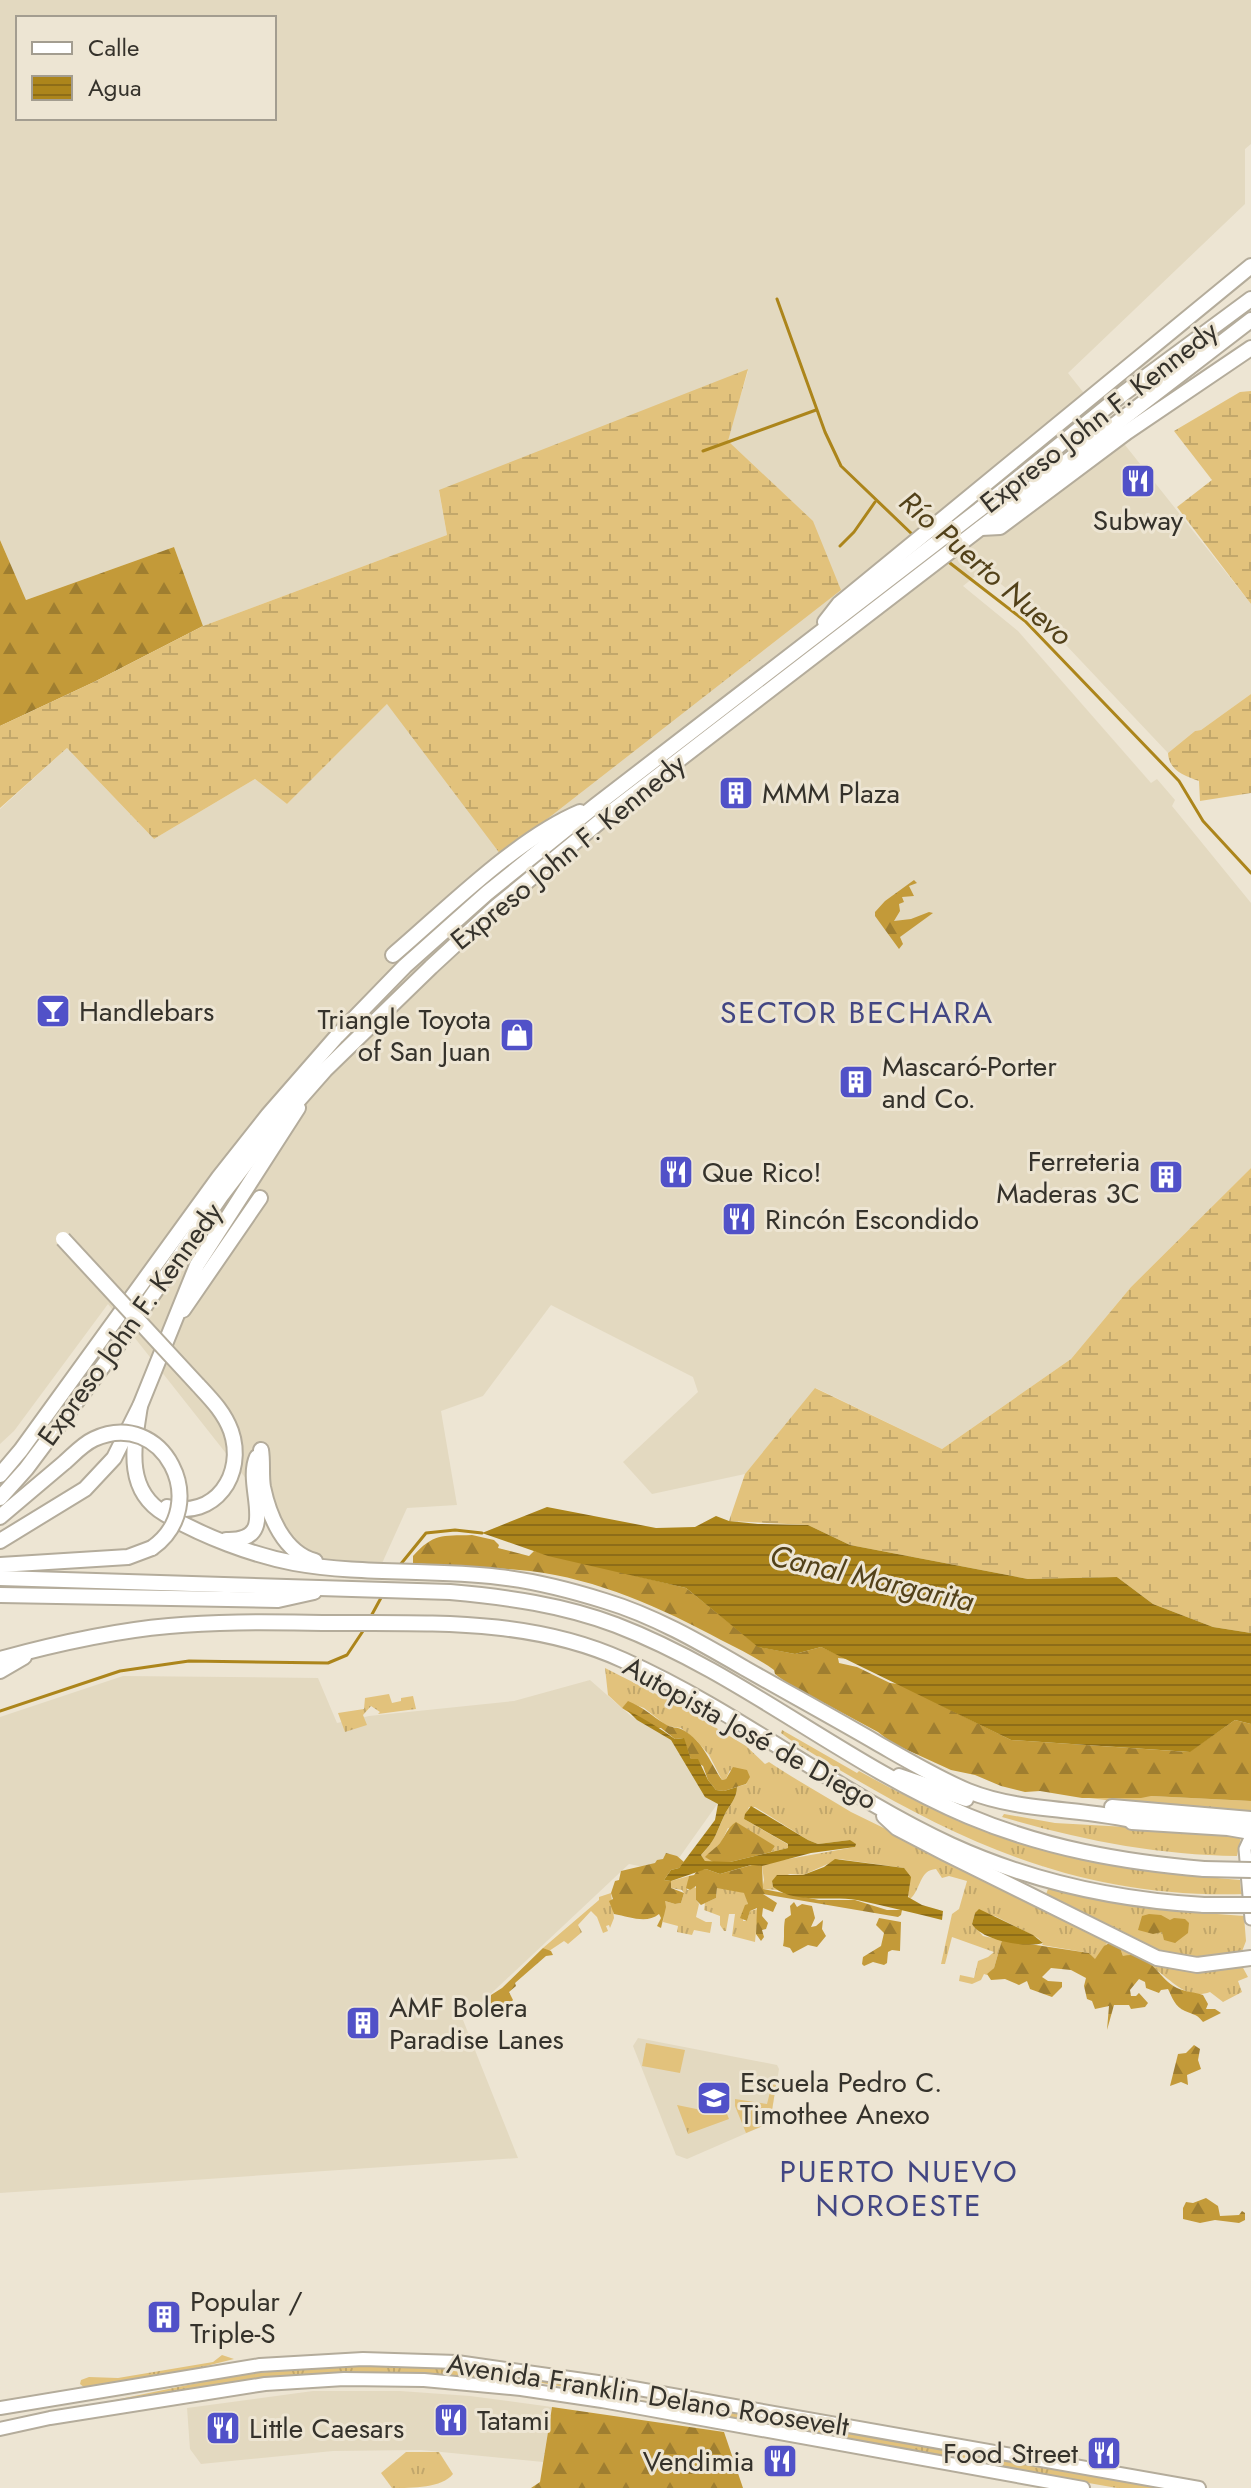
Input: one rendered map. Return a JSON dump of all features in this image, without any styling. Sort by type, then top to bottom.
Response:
[{"type":"highway","points":[[910,554],[934,526],[1251,266]]},
{"type":"highway","points":[[1206,304],[1228,295],[1251,278]]},
{"type":"highway","name":"Expreso John F. Kennedy","points":[[0,1475],[268,1115],[337,1036],[405,966],[487,893],[812,639],[910,554],[947,535],[1124,393],[1251,299]]},
{"type":"highway","name":"Expreso John F. Kennedy","points":[[0,1498],[26,1469],[109,1358],[240,1170],[301,1096],[431,967],[496,907],[615,809],[1251,320]]},
{"type":"highway","points":[[981,528],[1000,527],[1127,432],[1251,348]]},
{"type":"highway","points":[[393,955],[555,822],[595,806]]},
{"type":"highway","points":[[0,1541],[65,1503],[95,1480],[123,1442],[197,1265],[297,1113],[301,1096]]},
{"type":"highway","points":[[172,1323],[260,1198]]},
{"type":"highway","points":[[63,1239],[223,1413],[234,1441],[233,1467],[222,1493],[212,1503],[199,1508],[170,1508],[147,1493],[136,1477]]},
{"type":"highway","points":[[140,1406],[133,1447],[136,1477],[146,1499],[155,1508],[222,1540],[296,1564],[423,1571],[557,1587],[628,1609],[702,1644],[904,1758],[990,1799],[1019,1806],[1118,1816],[1140,1822]]},
{"type":"highway","points":[[0,1517],[84,1444],[113,1433],[142,1437],[165,1454],[177,1475],[180,1500],[171,1532],[152,1548],[128,1557],[5,1571]]},
{"type":"highway","points":[[0,1467],[21,1450]]},
{"type":"highway","points":[[222,1540],[246,1538],[258,1526],[252,1474],[261,1450],[263,1488],[276,1525],[292,1548],[309,1559],[360,1569]]},
{"type":"highway","name":"Autopista José de Diego","points":[[5,1571],[414,1591],[513,1599],[578,1613],[616,1625],[709,1670],[871,1768],[968,1816],[1058,1847],[1127,1861],[1204,1869],[1251,1870]]},
{"type":"highway","points":[[5,1595],[278,1600],[334,1587]]},
{"type":"highway","name":"Autopista José de Diego","points":[[0,1659],[93,1636],[167,1626],[458,1623],[515,1628],[607,1653],[686,1691],[856,1793],[950,1844],[1039,1878],[1104,1894],[1204,1905],[1251,1905]]},
{"type":"highway","points":[[0,1671],[37,1649]]},
{"type":"highway","points":[[871,1768],[1018,1814],[1052,1819],[1228,1828],[1251,1834]]},
{"type":"highway","points":[[951,1782],[1031,1799],[1251,1819]]},
{"type":"highway","points":[[856,1793],[897,1828],[1148,1954],[1197,1965],[1251,1958]]},
{"type":"main road","points":[[1251,1834],[1245,1849],[1251,1919]]},
{"type":"main road","name":"Avenida Franklin Delano Roosevelt","points":[[0,2408],[260,2365],[349,2359],[457,2362],[591,2381],[1199,2488]]},
{"type":"main road","name":"Avenida Franklin Delano Roosevelt","points":[[0,2429],[50,2418],[265,2384],[344,2379],[424,2380],[521,2389],[602,2401],[1083,2488]]},
{"type":"shaded area","points":[[0,0],[1251,0],[1251,144],[1245,149],[1245,204],[1068,373],[1251,604],[1251,694],[1168,753],[1030,607],[983,570],[963,586],[1018,631],[1151,783],[1157,779],[1175,800],[1172,806],[1251,903],[1251,1168],[1131,1287],[1071,1359],[942,1449],[816,1388],[745,1474],[652,1494],[623,1462],[698,1392],[693,1377],[551,1305],[483,1396],[441,1411],[457,1505],[407,1508],[379,1570],[321,1558],[296,1542],[108,1304],[14,1431],[0,1444],[0,809],[67,748],[154,839],[255,779],[287,804],[387,704],[812,521],[727,441],[748,371],[439,491],[447,535],[203,626],[174,547],[26,600],[0,540]]},
{"type":"shaded area","points":[[123,1676],[318,1678],[337,1723],[369,1716],[514,1701],[590,1680],[631,1716],[671,1740],[710,1800],[718,1803],[669,1872],[629,1864],[463,2020],[518,2158],[0,2193],[0,1717]]},
{"type":"shaded area","name":"Escuela Pedro C. Timothee Anexo","points":[[638,2038],[777,2065],[779,2069],[770,2123],[687,2159],[676,2155],[633,2046]]},
{"type":"shaded area","points":[[313,2391],[400,2391],[552,2407],[543,2462],[421,2450],[333,2451],[201,2464],[190,2449],[187,2408]]},
{"type":"green space","points":[[748,369],[728,441],[813,521],[841,590],[501,855],[387,704],[287,804],[255,779],[154,839],[67,748],[0,808],[0,726],[203,626],[447,535],[439,490]]},
{"type":"green space","points":[[1251,391],[1251,604],[1177,507],[1212,480],[1174,431],[1240,392]]},
{"type":"green space","points":[[0,540],[26,600],[174,547],[203,626],[0,726]]},
{"type":"green space","points":[[1251,694],[1251,793],[1200,801],[1199,781],[1175,768],[1168,753]]},
{"type":"green space","points":[[914,880],[917,883],[909,886],[914,896],[902,897],[904,902],[899,904],[900,911],[894,921],[933,913],[900,937],[903,944],[899,949],[875,912]]},
{"type":"green space","points":[[1251,1168],[1251,1633],[1213,1627],[1153,1604],[1117,1577],[1028,1579],[850,1545],[808,1525],[729,1521],[745,1474],[815,1388],[942,1449],[1071,1359],[1131,1287]]},
{"type":"green space","points":[[472,1535],[494,1540],[498,1548],[529,1556],[534,1551],[686,1588],[759,1647],[795,1654],[821,1647],[848,1659],[838,1658],[839,1663],[899,1684],[1011,1740],[1189,1752],[1235,1720],[1251,1724],[1251,1801],[1151,1796],[1082,1798],[1040,1791],[1025,1792],[951,1770],[892,1743],[878,1732],[787,1683],[774,1670],[748,1654],[628,1596],[580,1581],[530,1571],[413,1563],[413,1556],[433,1540],[445,1536]]},
{"type":"green space","points":[[605,1668],[680,1706],[746,1746],[765,1764],[769,1762],[851,1812],[1158,1962],[1242,1966],[1248,1977],[1238,1981],[1242,1992],[1223,2002],[1210,1992],[1195,1994],[1155,1970],[1123,1956],[1120,1948],[1107,1943],[1095,1960],[1089,1953],[1042,1945],[1038,1938],[995,1916],[975,1913],[972,1924],[983,1936],[1002,1940],[994,1968],[987,1975],[984,1974],[981,1980],[972,1984],[959,1981],[960,1975],[974,1978],[978,1961],[994,1952],[952,1937],[945,1964],[941,1964],[952,1914],[959,1909],[967,1881],[949,1876],[942,1878],[936,1869],[930,1870],[910,1899],[910,1883],[904,1868],[839,1859],[803,1875],[790,1874],[772,1881],[773,1887],[778,1890],[762,1889],[762,1866],[766,1863],[855,1847],[850,1840],[818,1844],[808,1840],[755,1807],[749,1807],[744,1819],[789,1845],[788,1848],[771,1852],[775,1846],[728,1828],[722,1841],[706,1857],[713,1862],[705,1861],[701,1855],[715,1837],[737,1787],[747,1784],[730,1770],[726,1779],[722,1780],[709,1755],[681,1728],[667,1726],[644,1708],[628,1702],[622,1708],[608,1695]]},
{"type":"green space","points":[[389,1694],[392,1703],[413,1696],[416,1709],[378,1714],[380,1712],[371,1706],[363,1715],[367,1725],[345,1732],[338,1713],[364,1709],[365,1698]]},
{"type":"green space","points":[[628,1701],[690,1735],[701,1746],[722,1780],[726,1779],[733,1767],[747,1770],[750,1777],[746,1784],[724,1791],[716,1790],[703,1766],[691,1759],[683,1738],[675,1739],[661,1728],[622,1708]]},
{"type":"green space","points":[[782,1730],[857,1773],[859,1771],[931,1808],[1005,1838],[1102,1864],[1240,1880],[1244,1894],[1179,1893],[1118,1885],[1004,1853],[897,1803],[789,1739],[781,1733]]},
{"type":"green space","points":[[1151,1796],[1251,1801],[1251,1814],[1089,1798]]},
{"type":"green space","points":[[1004,1814],[1055,1823],[1234,1833],[1241,1837],[1237,1856],[1178,1853],[1060,1833],[1002,1817]]},
{"type":"green space","points":[[736,1822],[775,1846],[771,1852],[730,1862],[713,1862],[705,1857],[720,1843]]},
{"type":"green space","points":[[666,1853],[684,1862],[679,1868],[671,1870],[664,1880],[671,1881],[671,1888],[684,1893],[681,1903],[665,1901],[661,1928],[657,1926],[661,1918],[659,1914],[644,1919],[614,1914],[609,1901],[613,1899],[611,1893],[621,1871],[655,1863],[663,1859]]},
{"type":"green space","points":[[755,1864],[762,1866],[763,1889],[819,1900],[855,1900],[887,1910],[902,1910],[901,1915],[898,1917],[763,1894],[777,1903],[773,1912],[763,1908],[762,1916],[768,1923],[762,1930],[764,1937],[761,1941],[756,1934],[757,1908],[750,1911],[747,1921],[740,1918],[748,1904],[744,1893],[717,1888],[716,1898],[701,1905],[696,1900],[696,1886],[690,1890],[686,1888],[689,1876],[697,1871],[706,1869],[720,1874]]},
{"type":"green space","points":[[689,1876],[687,1890],[693,1886],[697,1889],[696,1900],[699,1904],[696,1917],[712,1922],[710,1933],[694,1930],[692,1935],[677,1932],[678,1926],[663,1922],[665,1901],[681,1903],[684,1893],[671,1888],[671,1881]]},
{"type":"green space","points":[[717,1888],[745,1893],[748,1904],[744,1908],[743,1921],[747,1921],[750,1911],[758,1909],[755,1942],[732,1936],[735,1914],[729,1914],[724,1931],[720,1916],[704,1910],[705,1903],[716,1898]]},
{"type":"green space","points":[[1048,1889],[1150,1909],[1244,1916],[1246,1941],[1241,1954],[1205,1960],[1166,1955],[1045,1897]]},
{"type":"green space","points":[[611,1893],[614,1918],[610,1928],[606,1926],[608,1931],[603,1933],[591,1911],[578,1925],[582,1932],[568,1944],[564,1941],[549,1951],[543,1948],[599,1897]]},
{"type":"green space","points":[[794,1902],[797,1907],[802,1904],[812,1906],[815,1918],[811,1927],[823,1920],[822,1929],[826,1936],[817,1947],[808,1945],[793,1953],[783,1946],[785,1919],[791,1915],[790,1906]]},
{"type":"green space","points":[[1149,1914],[1170,1920],[1185,1919],[1189,1923],[1188,1933],[1175,1943],[1164,1940],[1162,1932],[1153,1934],[1138,1930],[1142,1916]]},
{"type":"green space","points":[[879,1918],[901,1922],[900,1951],[888,1952],[884,1965],[873,1962],[864,1966],[863,1957],[881,1946],[884,1933],[876,1925]]},
{"type":"green space","points":[[1002,1940],[1089,1953],[1095,1959],[1111,1942],[1119,1945],[1123,1956],[1132,1955],[1147,1961],[1170,1984],[1203,1995],[1208,2004],[1206,2009],[1221,2013],[1203,2022],[1179,2007],[1168,1989],[1159,1993],[1146,1988],[1145,1982],[1139,1979],[1130,1990],[1131,1996],[1139,1993],[1148,2003],[1145,2007],[1131,2009],[1129,2005],[1114,2005],[1107,2030],[1109,2006],[1095,2009],[1092,2001],[1087,1999],[1086,1978],[1071,1970],[1051,1968],[1042,1977],[1048,1981],[1062,1982],[1062,1987],[1052,1997],[1030,1989],[1027,1981],[1019,1985],[1005,1979],[991,1980],[987,1974],[994,1968]]},
{"type":"green space","points":[[543,1948],[553,1955],[546,1956],[515,1983],[516,1986],[509,1992],[513,2000],[502,2012],[489,2002],[491,1995]]},
{"type":"green space","points":[[646,2043],[685,2050],[680,2073],[642,2066]]},
{"type":"green space","points":[[1194,2045],[1200,2049],[1198,2060],[1201,2069],[1187,2075],[1188,2085],[1181,2082],[1170,2086],[1178,2054],[1186,2053]]},
{"type":"green space","points":[[772,2084],[776,2085],[770,2123],[746,2133],[735,2099],[767,2104]]},
{"type":"green space","points":[[677,2105],[711,2112],[725,2109],[729,2119],[688,2134]]},
{"type":"green space","points":[[1206,2198],[1218,2206],[1220,2216],[1239,2215],[1242,2211],[1245,2220],[1239,2223],[1215,2220],[1200,2223],[1183,2219],[1186,2202]]},
{"type":"green space","points":[[222,2355],[234,2359],[85,2388],[80,2384],[81,2380],[89,2377],[118,2378],[213,2362]]},
{"type":"green space","points":[[375,2366],[460,2369],[582,2386],[581,2390],[542,2383],[471,2379],[241,2383],[86,2406],[236,2375]]},
{"type":"green space","points":[[629,2399],[704,2407],[1159,2488],[1117,2488],[629,2402]]},
{"type":"green space","points":[[552,2407],[724,2432],[743,2488],[531,2488],[540,2482]]},
{"type":"green space","points":[[406,2452],[439,2452],[453,2474],[434,2485],[392,2488],[381,2473]]},
{"type":"water","name":"Canal Margarita","points":[[547,1507],[656,1528],[695,1527],[716,1516],[729,1521],[758,1524],[808,1525],[850,1545],[1028,1579],[1117,1577],[1153,1604],[1213,1627],[1251,1633],[1251,1724],[1235,1720],[1190,1752],[1011,1740],[821,1647],[795,1654],[758,1647],[686,1588],[548,1556],[482,1533]]},
{"type":"water","points":[[627,1710],[675,1739],[684,1738],[691,1759],[698,1759],[716,1790],[737,1787],[715,1836],[701,1855],[705,1861],[730,1862],[788,1848],[788,1844],[744,1819],[751,1806],[818,1844],[850,1840],[856,1844],[855,1847],[811,1853],[762,1866],[751,1865],[720,1874],[706,1869],[671,1881],[664,1880],[671,1870],[679,1868],[715,1820],[718,1804],[705,1797],[671,1740],[637,1720]]},
{"type":"water","points":[[835,1859],[904,1868],[911,1877],[908,1897],[943,1911],[942,1920],[857,1900],[792,1896],[773,1887],[772,1881],[777,1875],[803,1875]]},
{"type":"water","points":[[979,1909],[1043,1943],[1016,1944],[985,1935],[972,1924]]},
{"type":"waterway","name":"Río Puerto Nuevo","points":[[777,299],[825,432],[841,466],[914,536]]},
{"type":"waterway","points":[[703,451],[816,410]]},
{"type":"waterway","points":[[840,546],[875,502]]},
{"type":"waterway","name":"Río Puerto Nuevo","points":[[946,560],[1025,621],[1179,781],[1203,821],[1251,873]]},
{"type":"waterway","points":[[400,1565],[426,1533],[455,1530],[482,1533]]},
{"type":"waterway","points":[[370,1618],[382,1596]]},
{"type":"waterway","points":[[0,1711],[120,1671],[189,1661],[328,1663],[347,1655],[365,1628]]},
{"type":"place","name":"Subway","points":[[1138,481]]},
{"type":"place","name":"MMM Plaza","points":[[736,793]]},
{"type":"place","name":"Handlebars","points":[[53,1011]]},
{"type":"place","name":"Triangle Toyota of San Juan","points":[[517,1035]]},
{"type":"place","name":"Mascaró-Porter and Co.","points":[[856,1082]]},
{"type":"place","name":"Que Rico!","points":[[676,1172]]},
{"type":"place","name":"Ferreteria Maderas 3C","points":[[1166,1177]]},
{"type":"place","name":"Rincón Escondido","points":[[739,1219]]},
{"type":"place","name":"AMF Bolera Paradise Lanes","points":[[363,2023]]},
{"type":"place","name":"Escuela Pedro C. Timothee Anexo","points":[[714,2098]]},
{"type":"place","name":"Popular / Triple-S","points":[[164,2317]]},
{"type":"place","name":"Tatami","points":[[451,2420]]},
{"type":"place","name":"Little Caesars","points":[[223,2428]]},
{"type":"place","name":"Food Street","points":[[1104,2453]]},
{"type":"place","name":"Vendimia","points":[[780,2461]]},
{"type":"district","name":"SECTOR BECHARA","points":[[857,1012]]},
{"type":"district","name":"PUERTO NUEVO NOROESTE","points":[[899,2188]]}]
